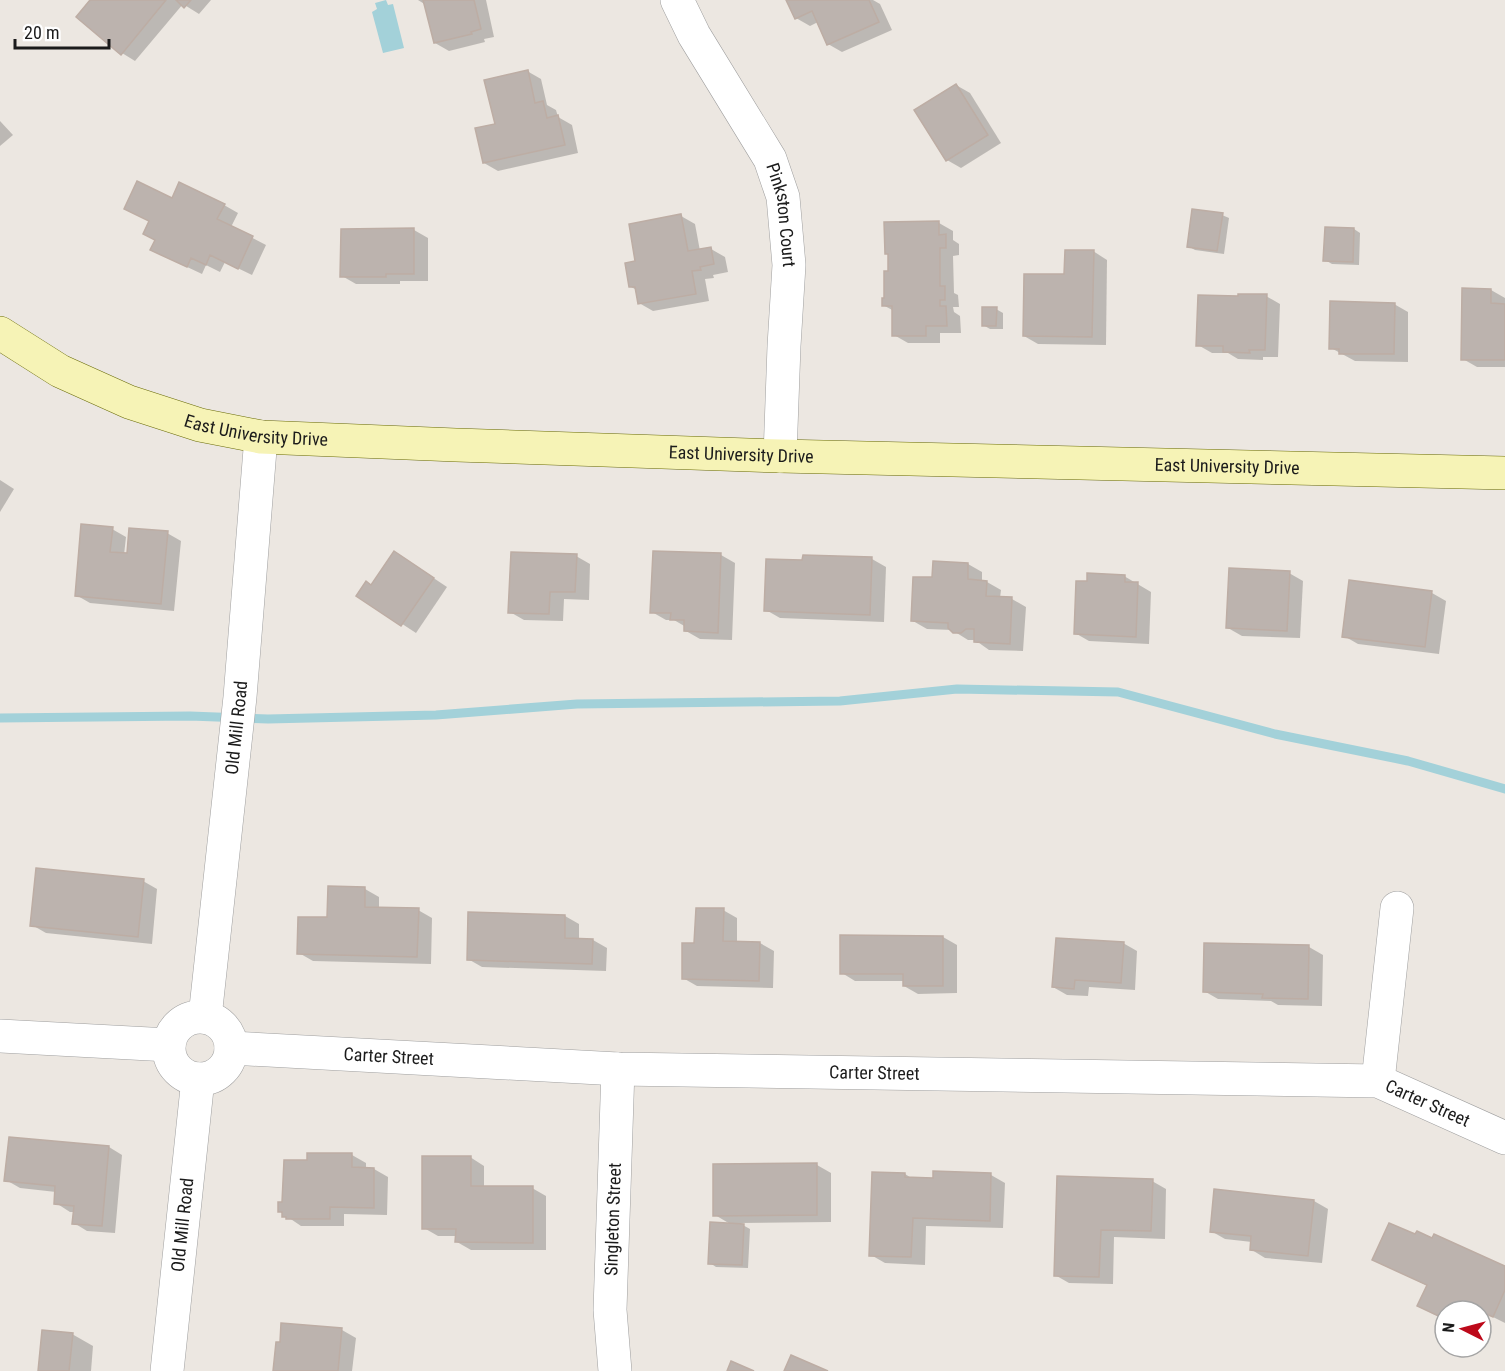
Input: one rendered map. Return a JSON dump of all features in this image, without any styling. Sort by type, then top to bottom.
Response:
[{"type":"main road","name":"East University Drive","points":[[0,333],[60,371],[129,402],[200,425],[261,437],[456,446],[780,456],[1505,472]]},
{"type":"street","name":"Pinkston Court","points":[[677,0],[694,35],[770,159],[783,197],[789,265],[780,456]]},
{"type":"street","name":"Old Mill Road","points":[[205,1017],[240,697],[261,437]]},
{"type":"street","points":[[1378,1081],[1397,908]]},
{"type":"street","points":[[205,1017],[213,1019],[227,1031],[231,1048],[230,1058],[218,1074],[198,1079],[176,1068],[169,1053],[169,1045],[177,1027],[185,1020],[205,1017]]},
{"type":"street","points":[[0,1036],[169,1045]]},
{"type":"street","name":"Carter Street","points":[[231,1048],[618,1069],[1378,1081],[1505,1138]]},
{"type":"street","name":"Singleton Street","points":[[615,1371],[610,1310],[618,1069]]},
{"type":"street","name":"Old Mill Road","points":[[167,1371],[198,1079]]},
{"type":"water","points":[[386,0],[388,5],[393,4],[404,48],[383,53],[372,12],[377,9],[375,3]]},
{"type":"building","points":[[90,0],[166,0],[121,55],[76,17]]},
{"type":"building","points":[[176,0],[191,0],[184,8]]},
{"type":"building","points":[[423,0],[474,0],[481,29],[471,32],[472,34],[434,43]]},
{"type":"building","points":[[786,0],[869,0],[879,22],[827,45],[812,11],[795,19]]},
{"type":"building","points":[[528,70],[535,103],[543,101],[547,118],[558,115],[565,145],[483,163],[475,128],[495,124],[484,80]]},
{"type":"building","points":[[956,84],[988,135],[946,161],[914,110]]},
{"type":"building","points":[[137,181],[172,198],[179,182],[225,204],[217,219],[253,236],[238,269],[210,255],[206,265],[191,258],[187,267],[150,250],[155,240],[143,234],[149,221],[124,209]]},
{"type":"building","points":[[1192,209],[1223,213],[1217,251],[1187,247]]},
{"type":"building","points":[[681,214],[688,251],[711,247],[714,264],[692,271],[696,294],[638,304],[635,287],[629,287],[625,263],[635,261],[629,224]]},
{"type":"building","points":[[939,221],[939,235],[946,234],[946,248],[940,248],[940,286],[945,286],[945,300],[940,300],[940,306],[946,306],[947,326],[926,326],[926,336],[892,336],[892,306],[882,306],[884,271],[888,271],[884,222]]},
{"type":"building","points":[[1325,227],[1354,228],[1353,262],[1323,261]]},
{"type":"building","points":[[414,228],[414,274],[386,274],[386,277],[340,277],[341,229]]},
{"type":"building","points":[[1065,250],[1094,250],[1092,337],[1023,336],[1024,274],[1064,274]]},
{"type":"building","points":[[1462,288],[1491,289],[1491,303],[1505,304],[1505,360],[1461,360]]},
{"type":"building","points":[[1238,294],[1267,294],[1265,350],[1249,350],[1250,353],[1223,352],[1223,346],[1196,346],[1198,295],[1238,296]]},
{"type":"building","points":[[1330,301],[1395,303],[1394,354],[1339,354],[1339,349],[1329,349]]},
{"type":"building","points":[[982,307],[997,307],[996,326],[982,326]]},
{"type":"building","points":[[81,524],[113,527],[110,552],[127,553],[129,528],[168,531],[161,604],[75,596]]},
{"type":"building","points":[[394,551],[434,578],[401,626],[356,596],[366,581],[371,585]]},
{"type":"building","points":[[653,551],[721,553],[718,633],[684,631],[684,620],[670,620],[671,613],[650,613]]},
{"type":"building","points":[[511,552],[577,554],[575,592],[550,592],[549,614],[508,613]]},
{"type":"building","points":[[803,555],[872,557],[870,615],[764,611],[766,559],[802,560]]},
{"type":"building","points":[[933,561],[968,563],[968,579],[987,581],[986,596],[1012,597],[1010,644],[974,642],[974,629],[953,633],[948,628],[948,623],[911,621],[913,577],[932,577]]},
{"type":"building","points":[[1229,568],[1290,571],[1287,631],[1226,628]]},
{"type":"building","points":[[1087,573],[1125,575],[1125,582],[1138,582],[1136,637],[1074,634],[1076,581],[1087,581]]},
{"type":"building","points":[[1349,580],[1432,591],[1425,647],[1342,637]]},
{"type":"building","points":[[36,868],[144,879],[138,937],[30,926]]},
{"type":"building","points":[[328,886],[365,887],[365,907],[419,908],[417,957],[297,954],[298,917],[327,917]]},
{"type":"building","points":[[696,908],[724,908],[723,941],[760,942],[759,981],[682,979],[682,943],[694,943]]},
{"type":"building","points":[[468,912],[565,915],[565,938],[593,939],[592,964],[467,960]]},
{"type":"building","points":[[840,935],[943,936],[943,986],[903,986],[903,974],[840,974]]},
{"type":"building","points":[[1056,938],[1124,942],[1121,983],[1075,980],[1074,989],[1052,987]]},
{"type":"building","points":[[1204,943],[1309,945],[1308,999],[1262,998],[1263,994],[1203,992]]},
{"type":"building","points":[[9,1137],[109,1146],[102,1226],[72,1224],[74,1206],[54,1204],[55,1186],[4,1181]]},
{"type":"building","points":[[307,1153],[352,1153],[352,1167],[374,1168],[374,1208],[330,1207],[330,1219],[286,1219],[282,1217],[282,1212],[278,1212],[278,1202],[282,1202],[284,1160],[307,1160]]},
{"type":"building","points":[[422,1156],[471,1156],[471,1186],[533,1186],[533,1243],[455,1242],[456,1229],[422,1229]]},
{"type":"building","points":[[817,1163],[817,1215],[713,1216],[713,1164]]},
{"type":"building","points":[[933,1171],[991,1173],[990,1221],[913,1218],[911,1257],[869,1256],[872,1172],[905,1173],[905,1177],[933,1178]]},
{"type":"building","points":[[1057,1176],[1153,1179],[1151,1231],[1101,1230],[1099,1277],[1054,1276]]},
{"type":"building","points":[[1214,1189],[1314,1200],[1308,1256],[1250,1250],[1251,1236],[1210,1232]]},
{"type":"building","points":[[710,1222],[744,1224],[742,1265],[708,1264]]},
{"type":"building","points":[[1389,1223],[1415,1234],[1417,1231],[1432,1238],[1434,1234],[1505,1266],[1505,1290],[1493,1317],[1493,1299],[1433,1299],[1433,1313],[1417,1306],[1427,1285],[1372,1260]]},
{"type":"building","points":[[281,1323],[342,1328],[338,1371],[273,1371],[276,1342],[280,1342]]},
{"type":"building","points":[[42,1330],[73,1333],[69,1371],[38,1371]]},
{"type":"building","points":[[791,1355],[828,1371],[784,1371]]},
{"type":"building","points":[[731,1361],[754,1371],[727,1371]]},
{"type":"waterway","points":[[0,718],[190,716],[268,719],[436,715],[577,704],[840,701],[957,689],[1118,692],[1275,734],[1408,761],[1505,789]]}]
